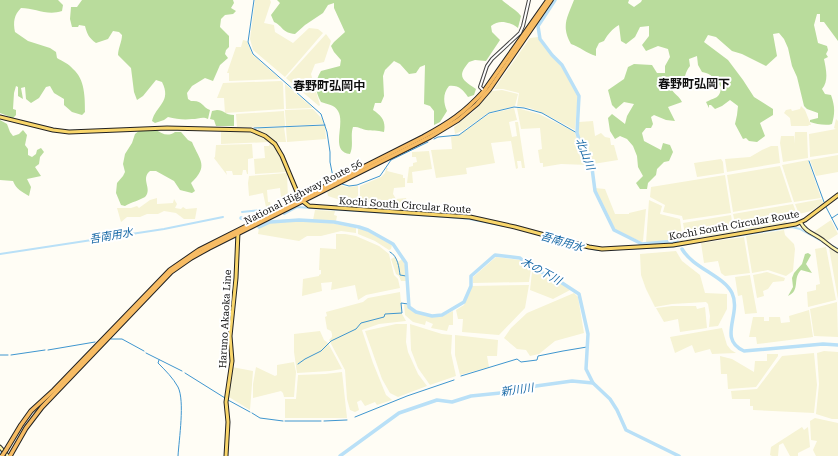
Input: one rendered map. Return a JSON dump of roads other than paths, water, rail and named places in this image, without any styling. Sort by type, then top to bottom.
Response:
[{"type":"highway","name":"National Highway Route 56","points":[[54,391],[170,270],[189,256],[447,124],[466,110],[484,91],[548,0]]},
{"type":"highway","name":"National Highway Route 56","points":[[301,200],[436,134],[469,111],[489,90],[551,0]]},
{"type":"highway","points":[[2,456],[26,417],[54,391]]},
{"type":"highway","points":[[10,455],[35,415],[54,391]]},
{"type":"main road","points":[[0,117],[49,129],[69,132],[167,128],[251,130],[265,136],[275,144],[280,151],[301,200]]},
{"type":"main road","name":"Kochi South Circular Route","points":[[301,200],[309,206],[470,217],[602,249],[673,245],[801,222],[838,195]]},
{"type":"main road","points":[[801,222],[808,232],[838,250]]},
{"type":"main road","name":"Haruno Akaoka Line","points":[[226,456],[228,422],[226,402],[232,361],[230,336],[238,232]]},
{"type":"main road","points":[[0,447],[10,455]]},
{"type":"street","points":[[484,91],[480,87],[487,66],[494,56],[520,33],[524,26],[529,0]]},
{"type":"waterway","points":[[254,0],[248,42],[253,54],[321,114],[327,132],[333,177]]},
{"type":"waterway","name":"北山川","points":[[555,0],[538,26],[540,39],[562,65],[579,96],[577,133],[581,146],[592,168],[595,191],[614,230],[642,244],[677,241]]},
{"type":"waterway","points":[[434,139],[438,137],[459,135],[489,113],[514,107],[542,113],[577,133]]},
{"type":"waterway","points":[[254,128],[325,125]]},
{"type":"waterway","points":[[342,184],[349,186],[357,185],[380,176],[391,160],[428,142]]},
{"type":"waterway","points":[[809,161],[824,202]]},
{"type":"waterway","name":"吾南用水","points":[[284,214],[297,207],[469,219],[504,226]]},
{"type":"waterway","points":[[826,207],[838,230]]},
{"type":"waterway","name":"吾南用水","points":[[242,212],[272,209]]},
{"type":"waterway","points":[[832,218],[838,214]]},
{"type":"waterway","name":"吾南用水","points":[[0,254],[164,229],[223,217]]},
{"type":"waterway","name":"木の下川","points":[[241,218],[250,221]]},
{"type":"waterway","name":"木の下川","points":[[259,227],[270,222],[299,220],[334,222],[368,230],[393,244],[406,263],[409,307],[416,312],[432,316],[442,315],[464,302],[471,286],[471,276],[495,255],[520,258],[533,269],[553,277],[579,294],[588,334],[586,369],[593,383]]},
{"type":"waterway","name":"吾南用水","points":[[730,237],[792,227],[800,229],[823,242]]},
{"type":"waterway","name":"吾南用水","points":[[539,235],[597,250],[672,247],[692,243]]},
{"type":"waterway","name":"吾南用水","points":[[831,245],[838,249]]},
{"type":"waterway","name":"北山川","points":[[682,249],[693,262],[722,282],[732,293],[734,301],[731,333],[732,340],[736,346],[744,351],[823,344],[838,345]]},
{"type":"waterway","points":[[390,252],[395,256],[399,266],[400,275],[406,276]]},
{"type":"waterway","points":[[298,364],[321,351],[331,341],[356,329],[361,323],[384,317],[385,314],[402,313],[401,303],[408,304]]},
{"type":"waterway","points":[[111,339],[122,339],[144,351]]},
{"type":"waterway","points":[[48,350],[95,342]]},
{"type":"waterway","points":[[461,376],[517,359],[521,362],[537,360],[538,356],[587,347]]},
{"type":"waterway","points":[[11,355],[45,350]]},
{"type":"waterway","points":[[146,353],[182,371]]},
{"type":"waterway","points":[[0,355],[8,355]]},
{"type":"waterway","points":[[159,360],[158,363],[174,381],[180,393],[181,411],[178,456]]},
{"type":"waterway","points":[[185,373],[225,398]]},
{"type":"waterway","points":[[355,417],[407,396],[454,380]]},
{"type":"waterway","name":"新川川","points":[[340,456],[399,413],[437,400],[452,402],[471,396],[521,391],[536,386],[572,381],[593,383],[610,399],[626,430],[679,456]]},
{"type":"waterway","points":[[228,400],[250,412]]},
{"type":"waterway","points":[[252,413],[260,418],[283,421]]},
{"type":"waterway","points":[[324,421],[347,420]]},
{"type":"waterway","points":[[285,421],[321,421]]},
{"type":"waterway","name":"新川川","points":[[0,451],[5,456]]},
{"type":"district","name":"春野町弘岡下","points":[[694,84]]},
{"type":"district","name":"春野町弘岡中","points":[[329,86]]}]
